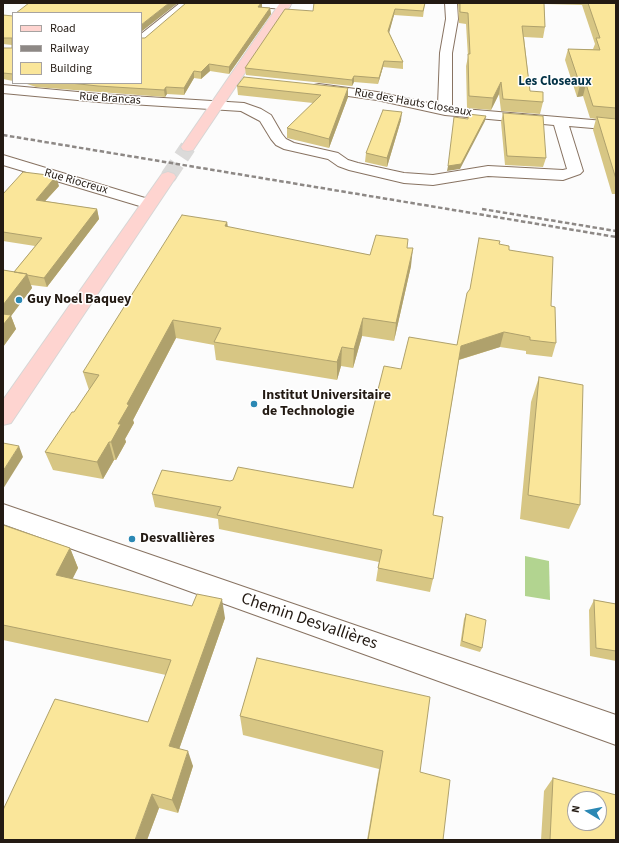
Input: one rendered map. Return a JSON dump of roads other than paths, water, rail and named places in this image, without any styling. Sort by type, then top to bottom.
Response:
[{"type":"main road","points":[[188,147],[217,105],[241,80],[285,4]]},
{"type":"main road","points":[[3,417],[168,176]]},
{"type":"street","points":[[142,39],[187,3]]},
{"type":"street","points":[[247,3],[285,4]]},
{"type":"street","points":[[445,110],[446,53],[452,20],[451,3]]},
{"type":"street","name":"Rue des Hauts Closeaux","points":[[307,87],[377,96],[470,114],[616,126]]},
{"type":"street","name":"Rue Brancas","points":[[3,89],[178,104],[244,107],[266,118],[276,136],[281,142],[289,146],[333,156],[343,163],[354,167],[404,178],[433,180],[488,171],[563,175],[571,173],[574,171],[560,121]]},
{"type":"street","name":"Rue Riocreux","points":[[3,160],[149,204]]},
{"type":"street","name":"Chemin Desvallières","points":[[3,514],[616,730]]},
{"type":"tunnel","points":[[168,177],[188,147]]},
{"type":"railway","points":[[3,135],[616,237]]},
{"type":"railway","points":[[482,209],[616,231]]},
{"type":"place","name":"Guy Noel Baquey","points":[[19,300]]},
{"type":"place","name":"Institut Universitaire de Technologie","points":[[254,404]]},
{"type":"place","name":"Desvallières","points":[[132,539]]},
{"type":"district","name":"Les Closeaux","points":[[555,82]]}]
